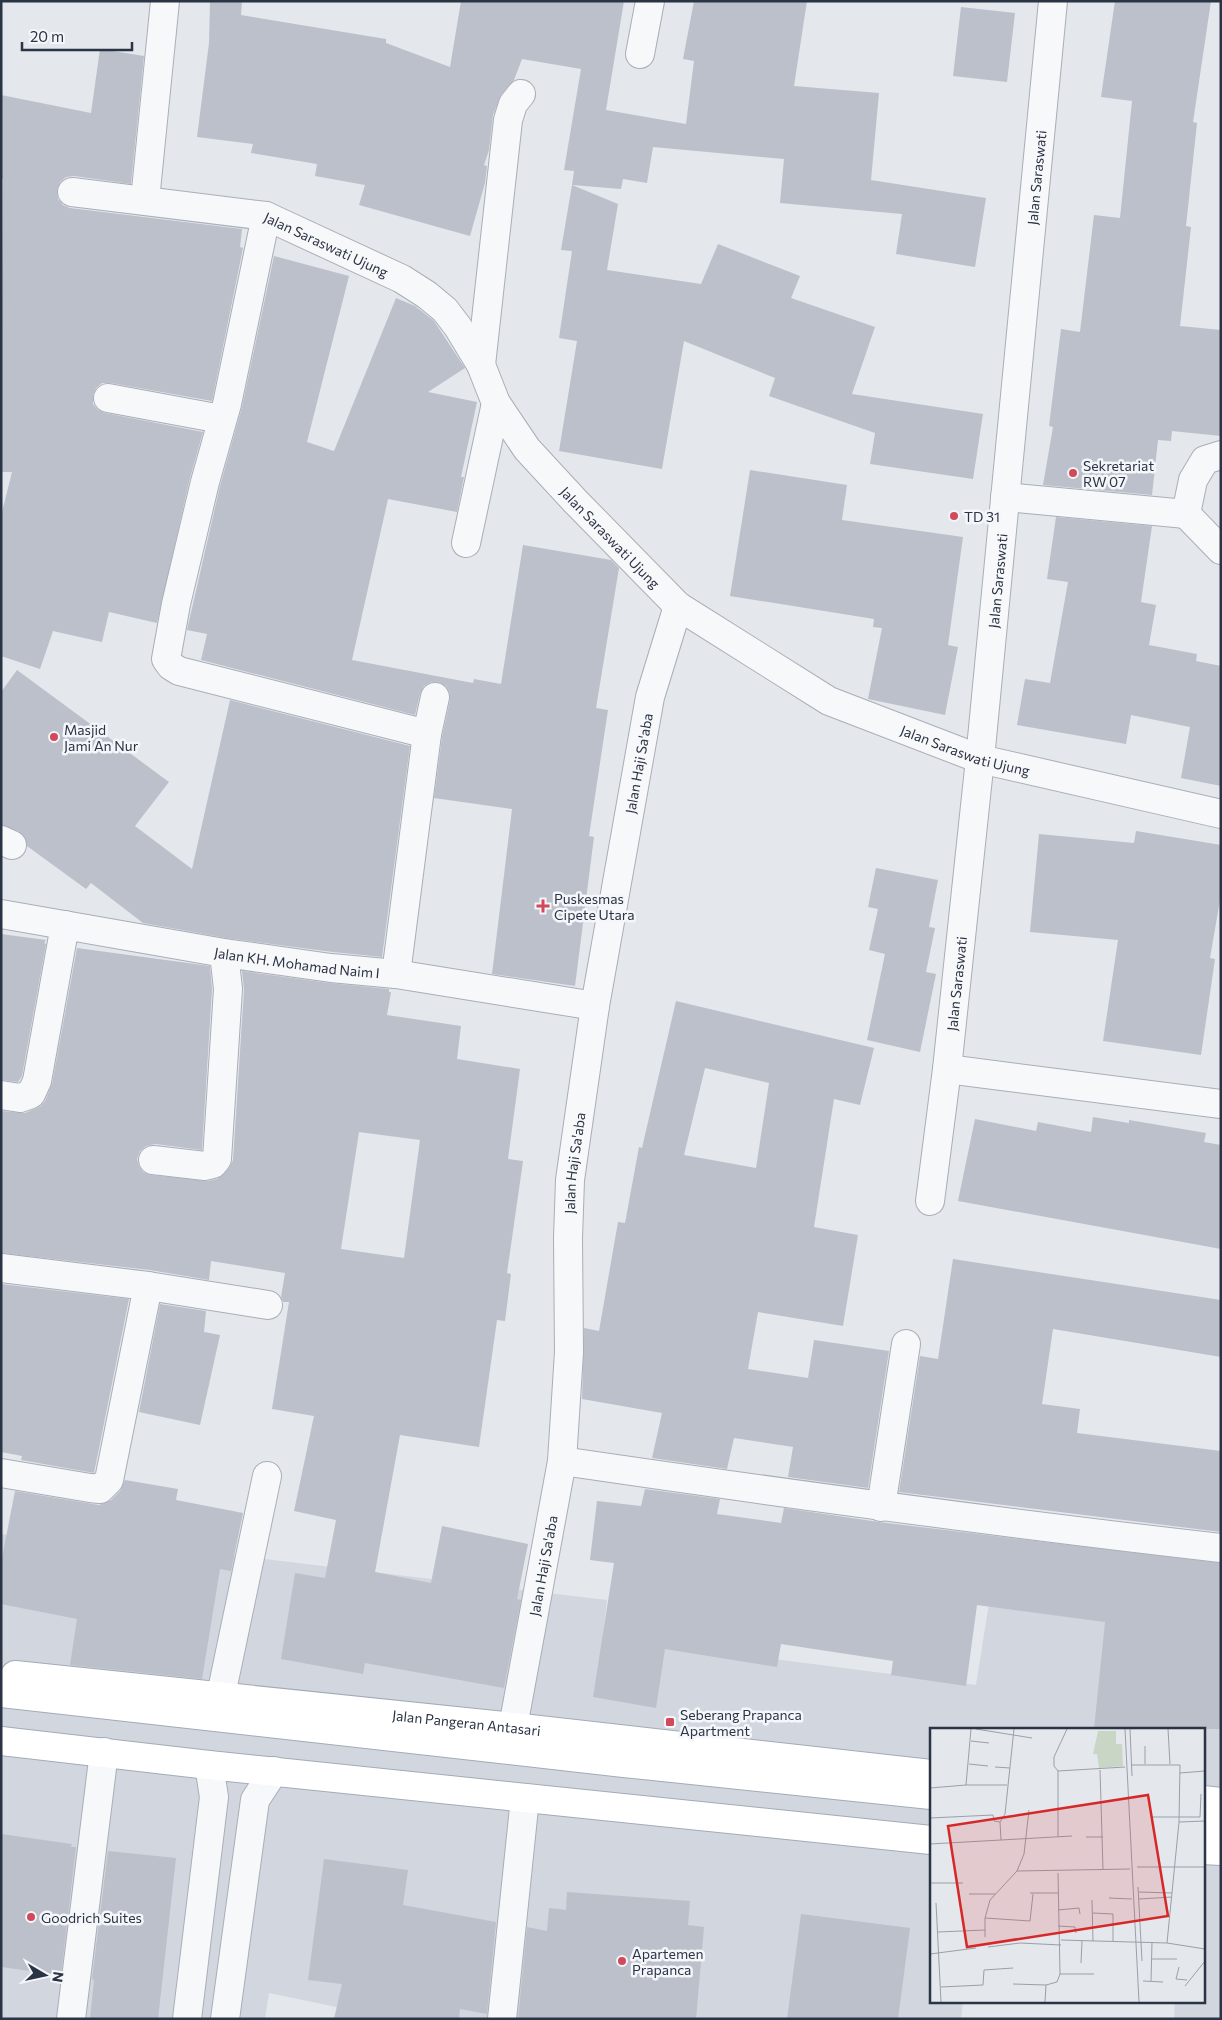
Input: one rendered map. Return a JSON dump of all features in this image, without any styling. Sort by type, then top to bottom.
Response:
[{"type":"main road","name":"Jalan Pangeran Antasari","points":[[1,1674],[221,1695],[930,1774]]},
{"type":"main road","points":[[1,1693],[634,1764],[930,1794]]},
{"type":"main road","points":[[1,1723],[618,1791],[930,1822]]},
{"type":"main road","points":[[1,1741],[95,1759],[209,1765],[274,1771],[930,1840]]},
{"type":"main road","points":[[1204,1800],[1221,1802]]},
{"type":"main road","points":[[1204,1822],[1221,1824]]},
{"type":"main road","points":[[1204,1850],[1221,1851]]},
{"type":"main road","points":[[1204,1868],[1221,1870]]},
{"type":"street","points":[[640,54],[650,1]]},
{"type":"street","name":"Jalan Saraswati","points":[[930,1201],[948,1070],[980,760],[1053,1]]},
{"type":"street","points":[[145,200],[175,5]]},
{"type":"street","points":[[481,365],[508,120],[514,104],[521,94]]},
{"type":"street","name":"Jalan Saraswati Ujung","points":[[72,192],[266,216],[402,279],[427,295],[445,310],[458,327],[481,365],[496,403],[527,449],[678,606],[829,701],[980,760],[1221,814]]},
{"type":"street","points":[[266,216],[226,404],[176,604],[166,659],[171,666],[179,671],[427,734]]},
{"type":"street","points":[[108,398],[221,419]]},
{"type":"street","points":[[466,543],[496,403]]},
{"type":"street","points":[[1186,514],[1193,480],[1205,460],[1221,455]]},
{"type":"street","points":[[1005,497],[1186,514],[1221,550]]},
{"type":"street","name":"Jalan Haji Sa'aba","points":[[513,1727],[562,1461],[569,1352],[568,1238],[570,1180],[595,1006],[650,697],[678,606]]},
{"type":"street","points":[[396,974],[427,734],[435,697]]},
{"type":"street","name":"Jalan KH. Mohamad Naim I","points":[[1,914],[224,953],[330,968],[396,974],[595,1006]]},
{"type":"street","points":[[1,1095],[20,1098],[30,1094],[37,1081],[65,925]]},
{"type":"street","points":[[153,1160],[205,1166],[213,1164],[217,1159],[228,989],[224,953]]},
{"type":"street","points":[[948,1070],[1221,1104]]},
{"type":"street","points":[[1,1268],[148,1286],[268,1305]]},
{"type":"street","points":[[1,1473],[100,1489],[109,1480],[148,1286]]},
{"type":"street","points":[[881,1507],[906,1344]]},
{"type":"street","points":[[562,1461],[881,1507],[1221,1548]]},
{"type":"street","points":[[221,1695],[267,1476]]},
{"type":"street","points":[[71,2019],[95,1759]]},
{"type":"street","points":[[187,2019],[214,1797],[209,1765]]},
{"type":"street","points":[[225,2019],[255,1800],[274,1771]]},
{"type":"street","points":[[502,2019],[525,1798]]},
{"type":"shaded area","points":[[1,1534],[39,1539],[114,1541],[607,1600],[603,1637],[976,1685],[999,1540],[1221,1568],[1221,2019],[1174,2019],[1175,2002],[1204,2002],[1204,1728],[930,1728],[930,2002],[963,2002],[961,2019],[394,2019],[269,1993],[265,2019],[1,2019]]},
{"type":"building","points":[[210,1],[242,1],[241,15],[386,39],[386,43],[450,67],[461,1],[624,1],[606,110],[686,124],[694,61],[683,59],[694,1],[807,1],[794,86],[879,93],[871,180],[986,198],[975,267],[896,254],[902,214],[780,203],[784,159],[653,147],[647,183],[623,179],[621,189],[572,185],[574,171],[564,170],[581,69],[522,59],[514,80],[501,95],[493,115],[489,150],[484,165],[487,166],[485,183],[470,236],[359,205],[365,185],[315,176],[317,164],[251,153],[253,144],[197,137],[209,43]]},
{"type":"building","points":[[1115,1],[1211,1],[1193,122],[1197,123],[1186,226],[1191,227],[1180,326],[1221,330],[1221,436],[1172,431],[1171,441],[1158,440],[1152,495],[1043,485],[1053,427],[1049,426],[1061,329],[1080,332],[1094,215],[1120,218],[1132,101],[1101,97]]},
{"type":"building","points":[[961,7],[1015,13],[1007,82],[953,76]]},
{"type":"building","points":[[100,49],[144,56],[131,184],[74,176],[66,177],[60,182],[57,190],[58,199],[63,205],[70,208],[242,229],[240,247],[243,248],[212,401],[111,383],[102,383],[96,388],[93,395],[93,404],[98,410],[105,413],[203,432],[190,478],[157,623],[109,612],[102,642],[53,631],[40,669],[1,656],[1,516],[12,472],[1,472],[3,179],[1,178],[1,95],[91,113]]},
{"type":"building","points":[[572,185],[618,204],[607,270],[701,284],[718,244],[800,276],[791,298],[875,327],[852,394],[983,414],[973,479],[870,464],[875,433],[769,396],[775,378],[684,341],[662,469],[559,451],[577,341],[559,338],[572,251],[561,250]]},
{"type":"building","points":[[274,256],[349,276],[307,442],[334,451],[396,298],[415,306],[434,321],[465,368],[428,392],[477,402],[461,477],[464,477],[457,512],[388,499],[352,660],[473,683],[474,679],[501,684],[523,545],[611,560],[619,568],[596,708],[608,710],[589,836],[594,837],[575,986],[492,974],[512,809],[434,798],[442,737],[450,700],[450,693],[446,686],[438,682],[431,682],[424,686],[415,715],[201,660],[207,634],[187,630],[220,486],[242,407]]},
{"type":"building","points":[[750,470],[847,485],[842,520],[963,537],[948,645],[958,647],[945,715],[868,699],[882,628],[873,627],[874,619],[730,596]]},
{"type":"building","points":[[1056,517],[1152,526],[1141,602],[1156,605],[1149,645],[1197,654],[1196,661],[1221,666],[1221,786],[1181,778],[1190,727],[1131,715],[1126,744],[1017,725],[1025,679],[1050,683],[1068,582],[1047,579]]},
{"type":"building","points":[[17,670],[169,782],[135,826],[192,869],[230,700],[410,746],[382,957],[226,938],[143,923],[91,883],[86,889],[27,846],[24,836],[18,831],[1,825],[1,692]]},
{"type":"building","points":[[1136,831],[1221,845],[1221,894],[1210,958],[1215,959],[1201,1055],[1103,1041],[1118,940],[1030,932],[1039,834],[1134,843]]},
{"type":"building","points":[[876,868],[938,880],[929,927],[935,928],[926,972],[936,974],[920,1052],[867,1040],[885,954],[869,950],[878,909],[868,907]]},
{"type":"building","points":[[1,934],[46,940],[22,1076],[18,1082],[1,1080]]},
{"type":"building","points":[[77,948],[210,966],[212,989],[202,1150],[155,1144],[146,1146],[140,1151],[137,1159],[143,1172],[151,1175],[208,1181],[217,1179],[229,1168],[233,1160],[244,990],[242,971],[389,989],[389,992],[391,992],[387,1015],[461,1026],[457,1059],[520,1069],[508,1159],[523,1161],[507,1273],[511,1274],[505,1321],[497,1320],[479,1447],[400,1435],[375,1572],[431,1583],[442,1526],[528,1544],[517,1599],[521,1600],[504,1688],[365,1663],[363,1674],[281,1659],[295,1573],[325,1578],[336,1520],[294,1511],[314,1416],[272,1409],[289,1302],[283,1302],[281,1297],[285,1273],[211,1261],[209,1280],[150,1270],[1,1253],[1,1111],[25,1113],[41,1106],[52,1084]],"holes":[[[359,1132],[420,1140],[404,1258],[341,1249]]]},
{"type":"building","points":[[676,1001],[874,1048],[860,1105],[834,1099],[814,1227],[858,1235],[843,1326],[758,1312],[748,1369],[808,1378],[814,1340],[889,1351],[868,1488],[788,1477],[793,1447],[734,1438],[727,1469],[652,1458],[662,1413],[582,1399],[584,1328],[599,1331],[618,1222],[625,1223],[639,1147],[642,1148]],"holes":[[[705,1068],[769,1083],[756,1168],[684,1155]]]},
{"type":"building","points":[[1093,1117],[1129,1123],[1129,1120],[1206,1133],[1204,1142],[1221,1145],[1221,1249],[958,1201],[975,1119],[1036,1131],[1038,1122],[1091,1132]]},
{"type":"building","points":[[953,1259],[1221,1300],[1221,1357],[1053,1329],[1042,1404],[1080,1409],[1077,1433],[1221,1451],[1221,1532],[899,1492],[920,1356],[938,1359]]},
{"type":"building","points":[[1,1284],[129,1299],[94,1473],[21,1460],[22,1456],[1,1452]]},
{"type":"building","points":[[160,1304],[206,1311],[204,1332],[220,1335],[200,1425],[139,1412]]},
{"type":"building","points":[[125,1480],[178,1489],[176,1500],[243,1513],[231,1571],[220,1569],[202,1679],[70,1665],[77,1619],[1,1604],[1,1563],[15,1491],[99,1505],[111,1500],[120,1491]]},
{"type":"building","points":[[645,1489],[720,1499],[717,1514],[781,1523],[784,1508],[879,1522],[1221,1563],[1221,1729],[1094,1728],[1105,1622],[977,1605],[966,1686],[891,1675],[893,1661],[781,1644],[777,1667],[665,1649],[656,1708],[593,1697],[614,1563],[590,1560],[597,1501],[641,1506]]},
{"type":"building","name":"Goodrich Suites","points":[[1,1834],[72,1844],[71,1847],[76,1847],[61,1975],[1,1967]]},
{"type":"building","points":[[108,1851],[176,1858],[158,2019],[90,2019],[94,1980],[92,1979]]},
{"type":"building","points":[[324,1859],[408,1870],[403,1905],[496,1922],[487,2014],[460,2009],[459,2019],[334,2019],[342,1984],[308,1980]]},
{"type":"building","name":"Apartemen Prapanca","points":[[567,1892],[690,1901],[688,1925],[704,1927],[696,2019],[518,2019],[527,1927],[547,1931],[549,1908],[566,1910]]},
{"type":"building","points":[[801,1914],[910,1928],[898,2019],[787,2019]]},
{"type":"place","name":"Sekretariat RW 07","points":[[1073,473]]},
{"type":"place","name":"TD 31","points":[[954,516]]},
{"type":"place","name":"Masjid Jami An Nur","points":[[54,737]]},
{"type":"place","name":"Puskesmas Cipete Utara","points":[[543,906]]},
{"type":"place","name":"Seberang Prapanca Apartment","points":[[670,1722]]},
{"type":"place","name":"Goodrich Suites","points":[[31,1917]]},
{"type":"place","name":"Apartemen Prapanca","points":[[622,1961]]}]
